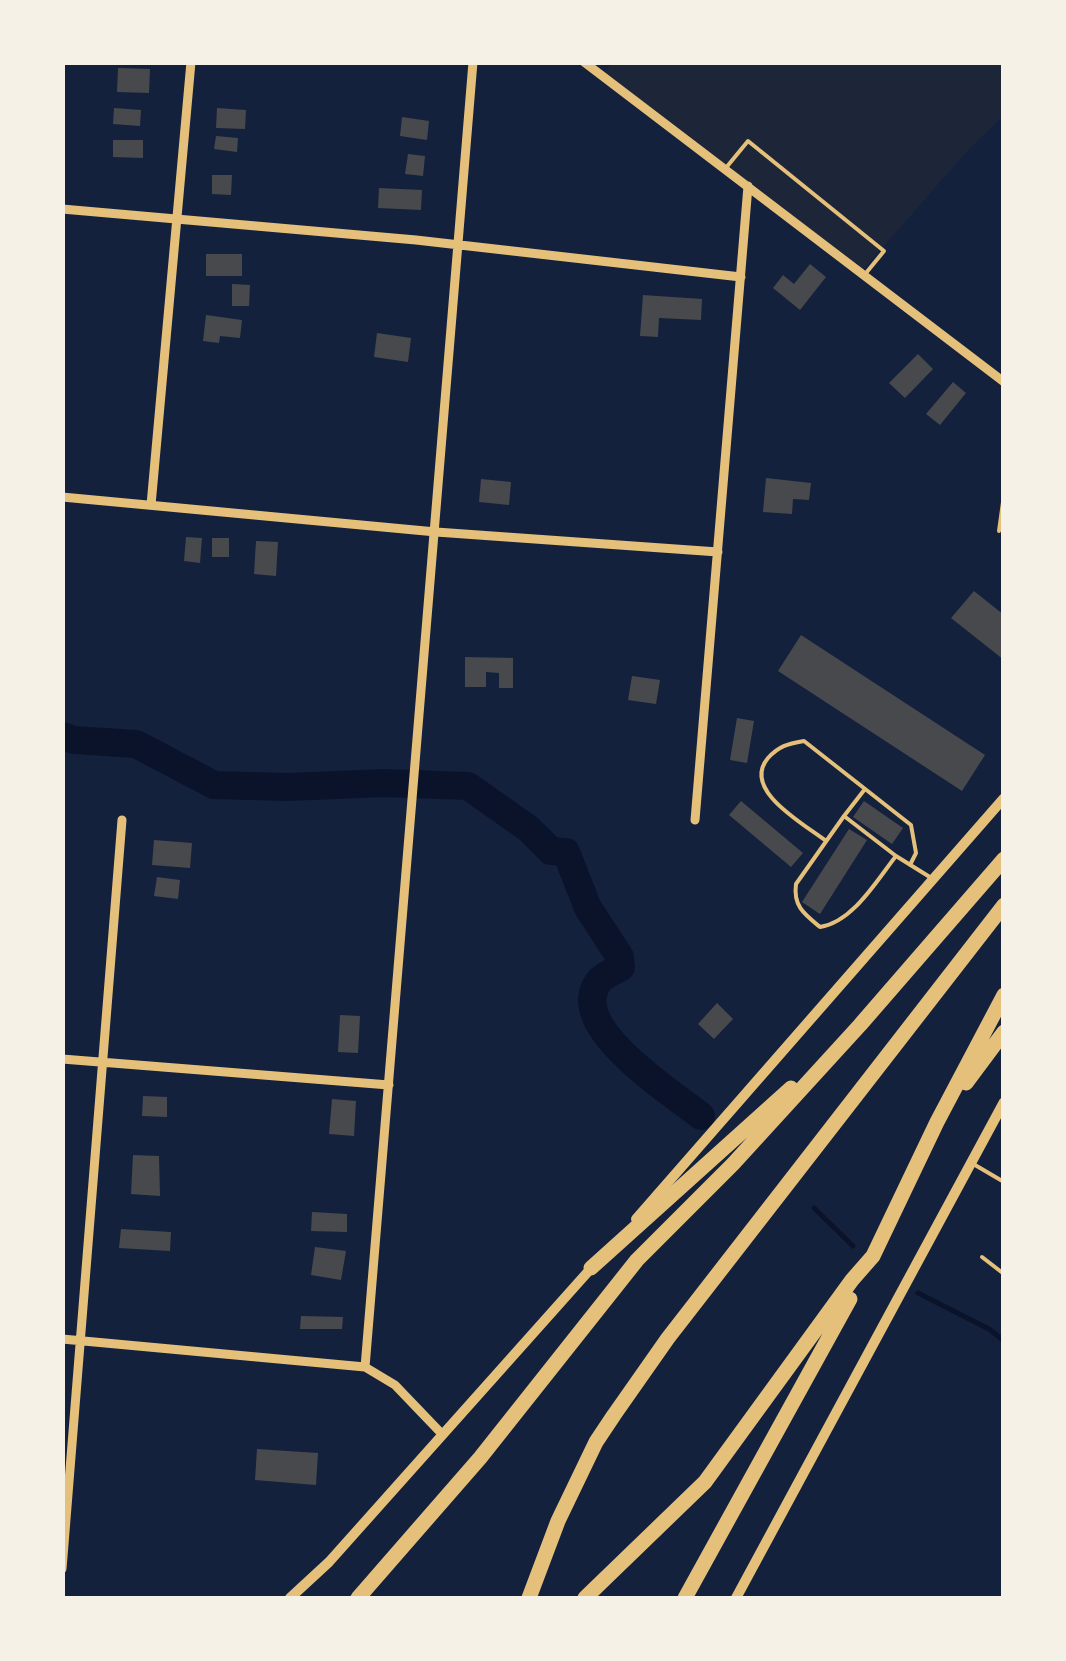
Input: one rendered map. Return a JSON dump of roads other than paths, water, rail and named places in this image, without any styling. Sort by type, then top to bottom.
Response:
[{"type":"highway","points":[[358,1598],[480,1458],[637,1260],[733,1164],[1004,859]]},
{"type":"highway","points":[[528,1598],[558,1521],[596,1442],[668,1338],[1004,905]]},
{"type":"highway","points":[[685,1598],[874,1256],[937,1122],[1004,995]]},
{"type":"highway","points":[[591,1268],[860,1025]]},
{"type":"highway","points":[[937,1122],[1004,1032]]},
{"type":"highway","points":[[585,1598],[706,1482],[852,1280],[874,1256]]},
{"type":"street","points":[[152,505],[191,62]]},
{"type":"street","points":[[365,1367],[474,62]]},
{"type":"street","points":[[584,62],[1004,382]]},
{"type":"street","points":[[695,820],[748,186]]},
{"type":"street","points":[[62,209],[459,245],[741,277]]},
{"type":"street","points":[[62,497],[436,532],[718,552]]},
{"type":"street","points":[[290,1598],[329,1562],[1004,798]]},
{"type":"street","points":[[62,1569],[122,820]]},
{"type":"street","points":[[62,1059],[389,1085]]},
{"type":"street","points":[[736,1598],[1004,1102]]},
{"type":"street","points":[[62,1338],[365,1367],[395,1385],[442,1433]]},
{"type":"lane","points":[[725,169],[748,140],[884,251],[864,276]]},
{"type":"lane","points":[[999,531],[1004,496]]},
{"type":"lane","points":[[826,842],[766,792],[760,779],[764,763],[781,745],[804,741],[911,825],[916,853],[910,865]]},
{"type":"lane","points":[[865,789],[796,884],[794,897],[800,911],[820,927],[828,926],[856,905],[896,856]]},
{"type":"lane","points":[[844,816],[933,879]]},
{"type":"lane","points":[[971,1162],[1004,1182]]},
{"type":"lane","points":[[982,1257],[1004,1274]]},
{"type":"waterway","points":[[62,736],[136,744],[214,785],[468,786],[529,829],[551,851],[566,852],[588,908],[620,957],[621,967],[600,980],[592,998],[596,1017],[625,1056],[701,1116]]},
{"type":"waterway","points":[[814,1208],[853,1246]]},
{"type":"waterway","points":[[918,1293],[989,1329],[1004,1341]]}]
